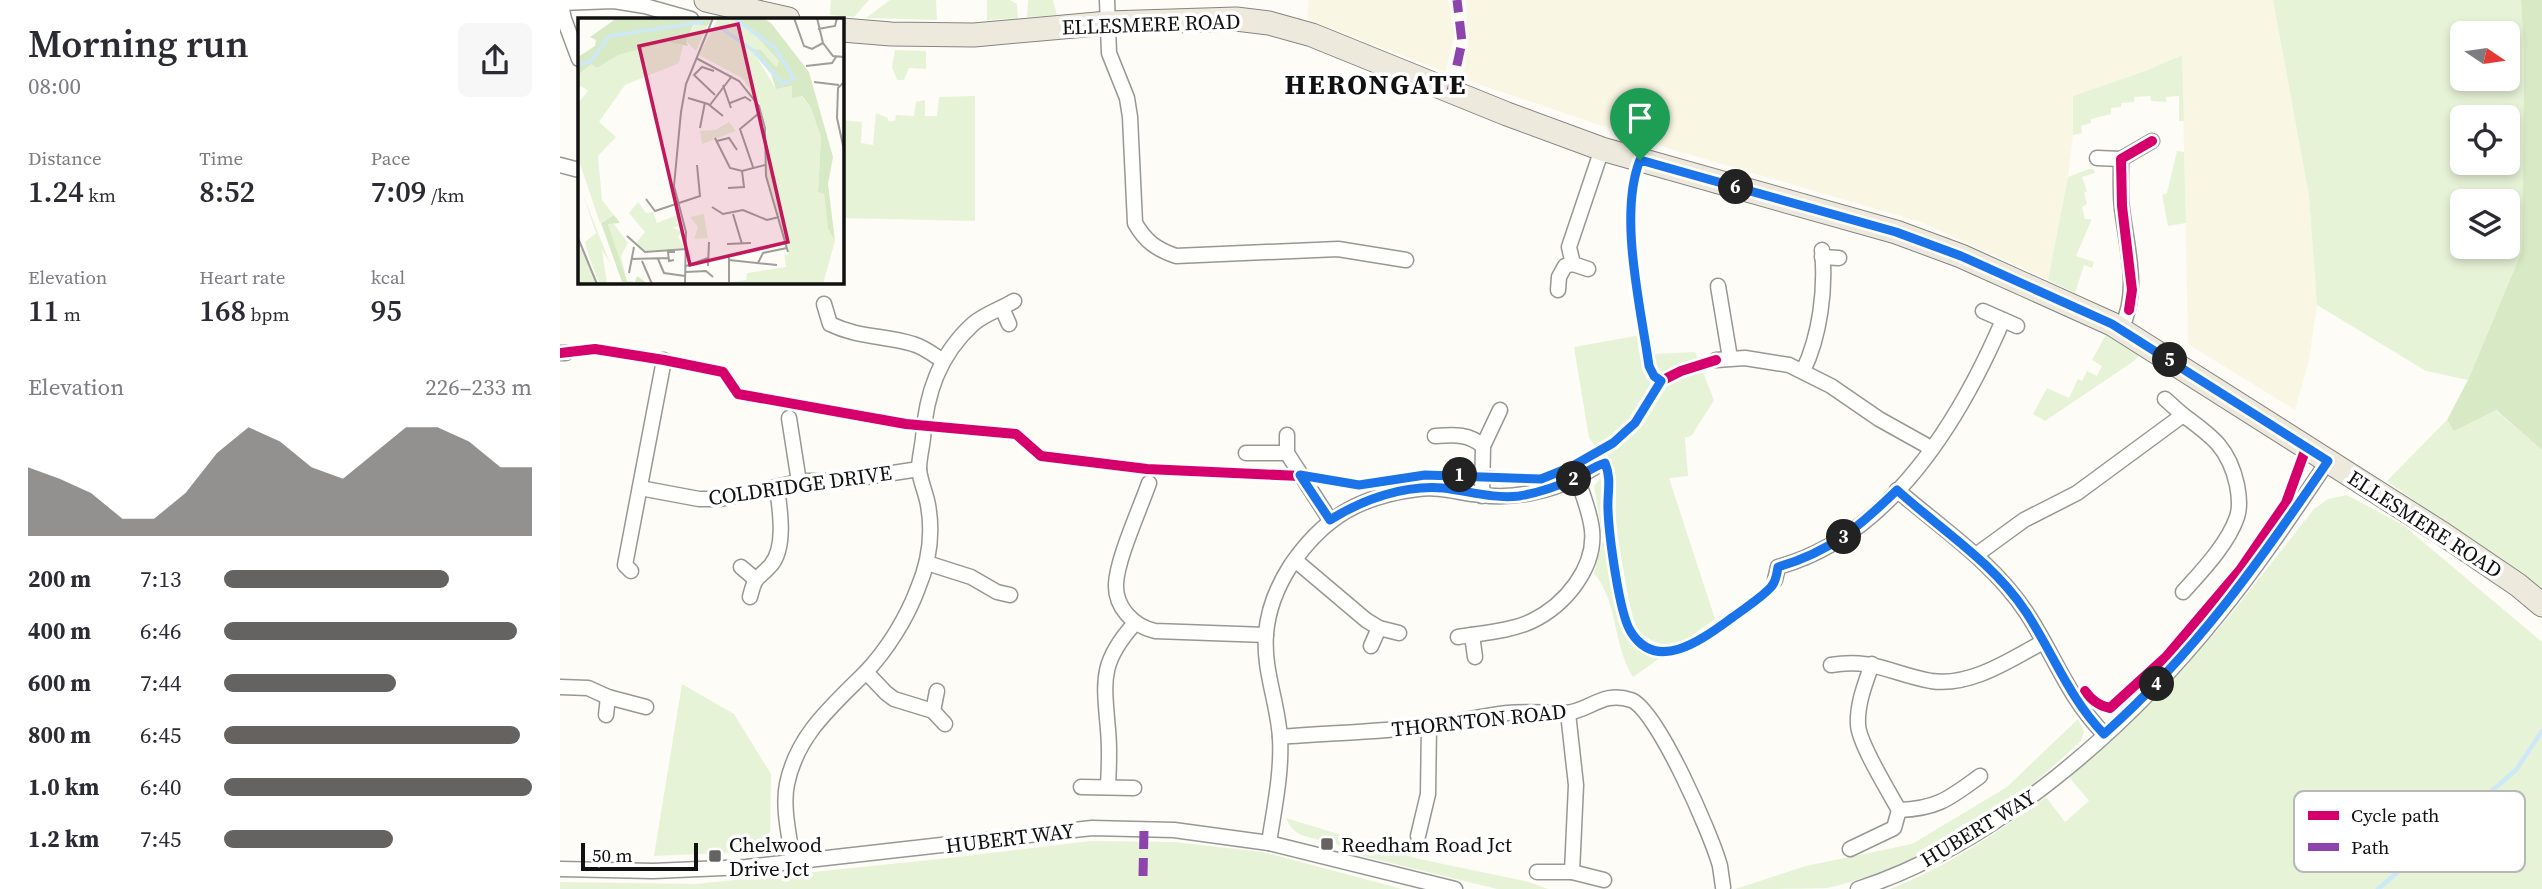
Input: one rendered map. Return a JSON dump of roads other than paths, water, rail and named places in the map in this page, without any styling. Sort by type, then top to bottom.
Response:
[{"type":"main road","points":[[706,0],[784,18]]},
{"type":"main road","name":"ELLESMERE ROAD","points":[[844,30],[974,35],[1108,23],[1236,19],[1269,23],[1312,35],[1602,149],[1896,232],[1961,256],[2121,329],[2443,534],[2518,585],[2542,605]]},
{"type":"street","points":[[1107,0],[1109,53],[1127,98],[1135,223],[1142,236],[1163,252],[1175,256],[1338,249],[1406,260]]},
{"type":"street","points":[[578,56],[560,1],[614,1],[645,6],[687,18]]},
{"type":"street","points":[[2097,158],[2121,159],[2152,141]]},
{"type":"street","points":[[1573,264],[1569,247],[1572,235],[1602,149]]},
{"type":"street","points":[[2121,159],[2122,206],[2132,290],[2129,310],[2121,329]]},
{"type":"street","points":[[560,165],[578,170]]},
{"type":"street","points":[[1803,371],[1813,350],[1822,277],[1822,254],[1839,258]]},
{"type":"street","points":[[1558,290],[1559,277],[1565,266],[1573,264],[1588,268]]},
{"type":"street","points":[[1718,286],[1723,359],[1745,358],[1776,362],[1803,371],[1931,448]]},
{"type":"street","points":[[824,304],[826,327],[914,344],[943,361]]},
{"type":"street","points":[[793,863],[786,812],[786,785],[798,750],[820,717],[866,672],[894,635],[907,612],[927,563],[929,506],[919,469],[925,406],[943,361],[974,323],[1008,305],[1009,324]]},
{"type":"street","points":[[1983,311],[2017,326]]},
{"type":"street","points":[[1775,580],[1778,567],[1802,560],[1836,543],[1863,524],[1897,490],[1931,448],[1969,393],[2003,320]]},
{"type":"street","points":[[631,571],[625,565],[664,360]]},
{"type":"street","points":[[2165,399],[2209,433],[2225,451],[2234,467],[2239,494],[2238,517],[2204,569],[2183,592]]},
{"type":"street","points":[[1482,496],[1483,446],[1500,410]]},
{"type":"street","points":[[1976,555],[2024,520],[2077,493],[2183,415]]},
{"type":"street","points":[[789,418],[799,482]]},
{"type":"street","points":[[1287,435],[1287,453],[1330,520]]},
{"type":"street","points":[[1435,436],[1459,435],[1474,438],[1483,446]]},
{"type":"street","points":[[1246,453],[1287,453]]},
{"type":"street","name":"HUBERT WAY","points":[[1858,889],[1963,841],[2010,812],[2045,787],[2143,699],[2218,615],[2328,461]]},
{"type":"street","points":[[1269,843],[1277,793],[1280,737],[1270,687],[1266,635],[1275,593],[1314,534],[1330,520],[1371,499],[1402,491],[1444,488],[1482,496],[1517,496],[1543,491],[1577,478],[1601,464]]},
{"type":"street","name":"COLDRIDGE DRIVE","points":[[640,488],[699,499],[720,499],[799,482],[840,481],[919,469]]},
{"type":"street","points":[[1475,657],[1465,636],[1531,622],[1565,596],[1580,578],[1589,556],[1593,533],[1577,478]]},
{"type":"street","points":[[1149,483],[1118,570],[1116,586],[1123,607],[1135,623],[1155,631],[1266,635]]},
{"type":"street","points":[[750,597],[754,578],[771,565],[779,548],[780,509],[777,488]]},
{"type":"street","points":[[1897,490],[1976,555],[2007,587],[2026,612],[2074,699],[2104,734]]},
{"type":"street","points":[[1295,560],[1366,620],[1379,628],[1399,634]]},
{"type":"street","points":[[927,563],[971,577],[999,598]]},
{"type":"street","points":[[741,567],[754,578]]},
{"type":"street","points":[[1108,786],[1110,750],[1104,687],[1106,672],[1117,645],[1135,623]]},
{"type":"street","points":[[1371,646],[1379,628]]},
{"type":"street","points":[[1831,665],[1860,662],[1933,681],[1950,681],[1978,675],[2043,642]]},
{"type":"street","points":[[1850,849],[1894,828],[1899,810],[1857,728],[1862,693],[1872,664]]},
{"type":"street","points":[[866,672],[894,699],[933,711],[945,724]]},
{"type":"street","points":[[560,687],[588,688],[608,697],[646,707]]},
{"type":"street","points":[[933,711],[937,691]]},
{"type":"street","points":[[606,715],[608,697]]},
{"type":"street","name":"THORNTON ROAD","points":[[1280,737],[1429,726],[1508,713],[1568,713],[1610,697],[1630,700],[1644,710],[1657,728],[1703,820],[1720,865],[1723,887]]},
{"type":"street","points":[[1568,713],[1576,785],[1572,872]]},
{"type":"street","points":[[1418,836],[1428,794],[1429,726]]},
{"type":"street","points":[[1899,810],[1922,809],[1937,804],[1980,776]]},
{"type":"street","points":[[1081,787],[1134,788]]},
{"type":"street","name":"HUBERT WAY","points":[[560,869],[699,870],[793,863],[1092,828],[1174,830],[1269,843],[1455,889]]},
{"type":"street","points":[[1537,872],[1572,872],[1604,880]]},
{"type":"waterway","points":[[2492,791],[2516,770],[2542,731]]},
{"type":"waterway","points":[[2378,889],[2398,872]]},
{"type":"place","name":"Reedham Road Jct","points":[[1327,844]]},
{"type":"place","name":"Chelwood Drive Jct","points":[[715,856]]},
{"type":"district","name":"HERONGATE","points":[[1376,84]]}]
